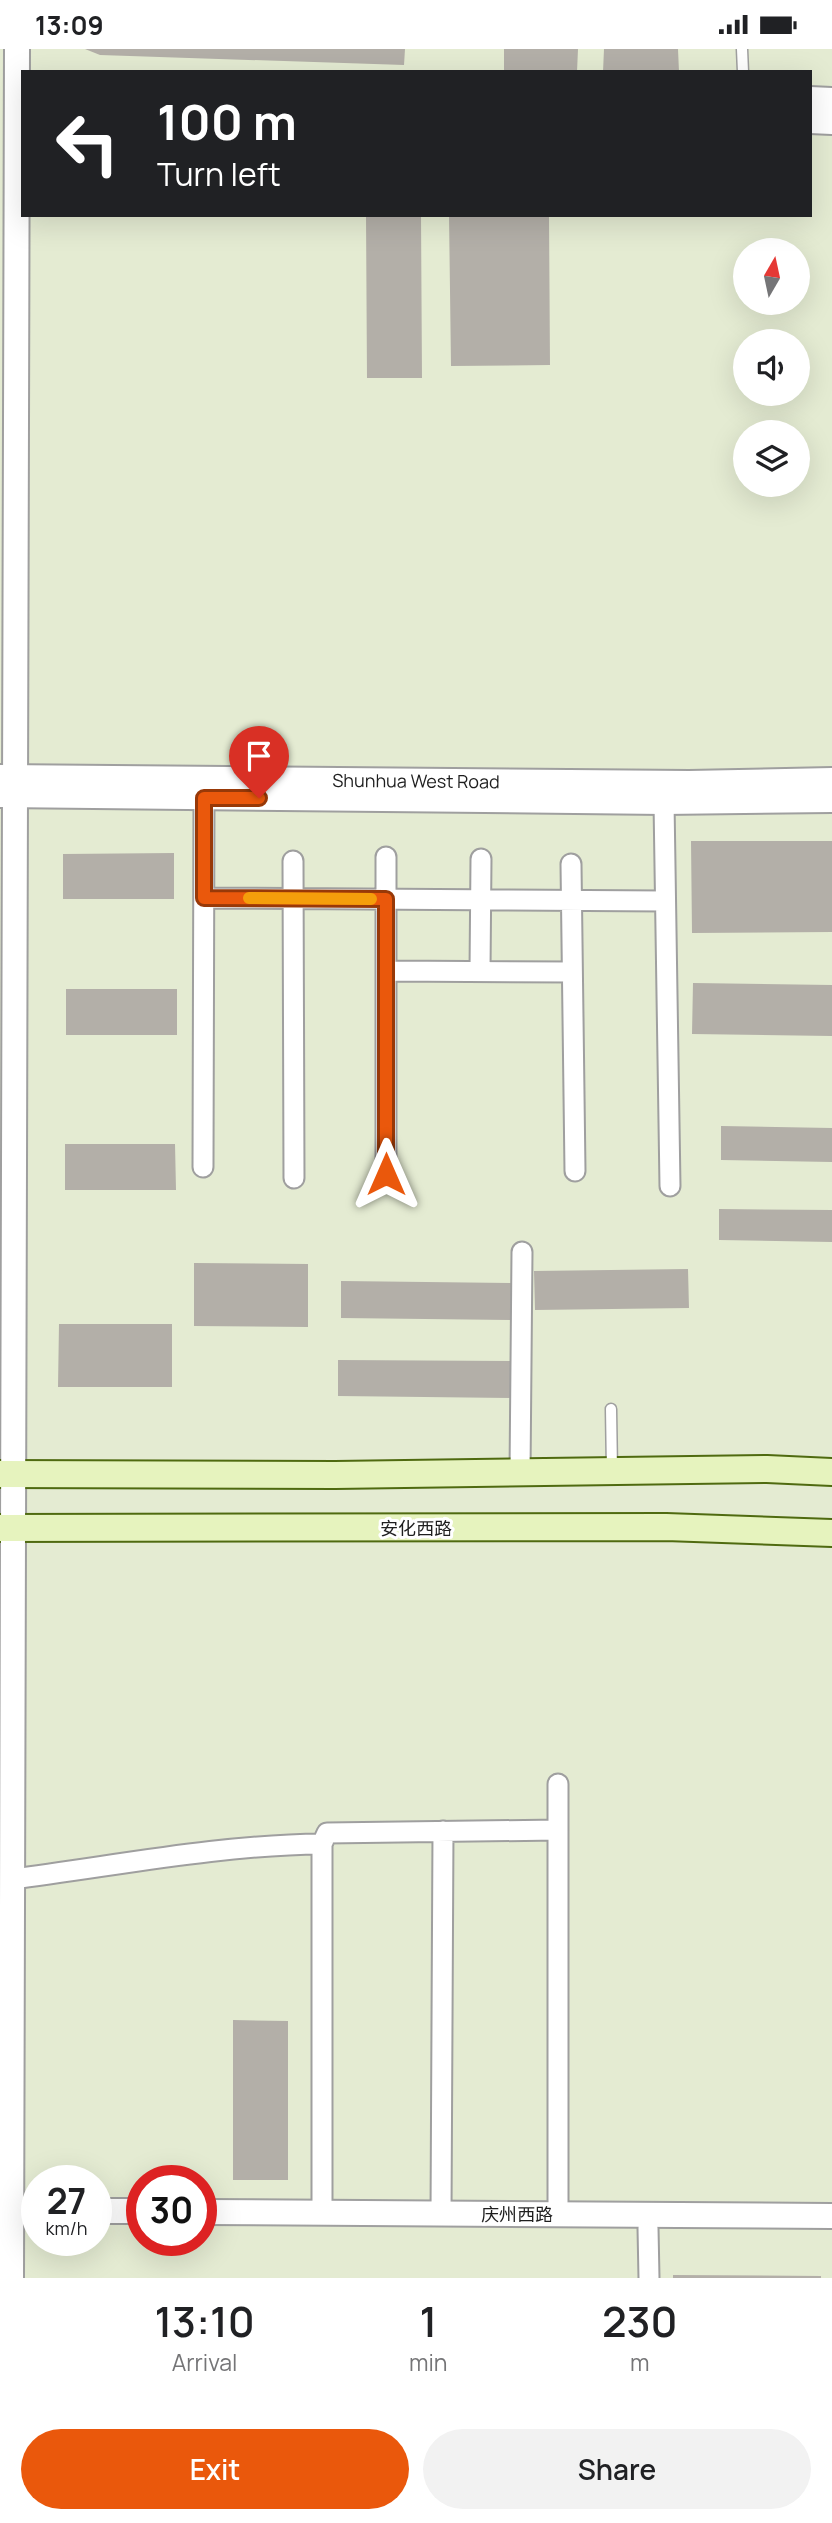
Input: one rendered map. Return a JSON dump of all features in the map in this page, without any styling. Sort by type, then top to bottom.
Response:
[{"type":"main road","points":[[7,1475],[767,1469],[832,1472]]},
{"type":"main road","name":"安化西路","points":[[6,1528],[666,1527],[832,1533]]},
{"type":"street","points":[[11,2278],[6,2217],[12,1879],[6,1528],[13,96],[17,49]]},
{"type":"street","points":[[812,99],[832,100]]},
{"type":"street","points":[[812,121],[832,122]]},
{"type":"street","name":"Shunhua West Road","points":[[8,786],[832,780]]},
{"type":"street","name":"Shunhua West Road","points":[[8,786],[204,798],[664,802],[832,800]]},
{"type":"street","points":[[203,1167],[204,798]]},
{"type":"street","points":[[664,802],[670,1186]]},
{"type":"street","points":[[386,857],[386,1174]]},
{"type":"street","points":[[480,971],[481,859]]},
{"type":"street","points":[[293,861],[295,1178]]},
{"type":"street","points":[[571,864],[575,1171]]},
{"type":"street","points":[[204,898],[665,901]]},
{"type":"street","points":[[386,971],[572,972]]},
{"type":"street","points":[[520,1473],[522,1252]]},
{"type":"street","points":[[558,1784],[558,2214]]},
{"type":"street","points":[[322,2213],[322,1844],[327,1833],[558,1830]]},
{"type":"street","points":[[441,2214],[443,1831]]},
{"type":"street","points":[[12,1879],[169,1855],[265,1845],[322,1844]]},
{"type":"street","name":"庆州西路","points":[[217,2212],[832,2216]]},
{"type":"street","name":"庆州西路","points":[[217,2225],[832,2229]]},
{"type":"street","points":[[649,2228],[649,2278]]},
{"type":"lane","points":[[742,49],[743,70]]},
{"type":"lane","points":[[611,1409],[612,1472]]},
{"type":"green space","points":[[0,49],[832,49],[832,2278],[0,2278]]},
{"type":"building","points":[[85,49],[405,49],[404,65],[100,55]]},
{"type":"building","points":[[504,49],[578,49],[577,70],[504,70]]},
{"type":"building","points":[[604,49],[678,49],[679,70],[603,70]]},
{"type":"building","points":[[366,217],[421,217],[422,378],[367,378]]},
{"type":"building","points":[[449,217],[549,217],[550,365],[451,366]]},
{"type":"building","points":[[691,841],[832,841],[832,932],[692,933]]},
{"type":"building","points":[[174,853],[174,899],[63,899],[63,854]]},
{"type":"building","points":[[693,983],[832,985],[832,1036],[692,1034]]},
{"type":"building","points":[[66,989],[177,989],[177,1035],[66,1035]]},
{"type":"building","points":[[721,1126],[832,1128],[832,1162],[721,1160]]},
{"type":"building","points":[[65,1144],[175,1144],[176,1190],[65,1190]]},
{"type":"building","points":[[719,1209],[832,1210],[832,1242],[719,1240]]},
{"type":"building","points":[[194,1263],[308,1264],[308,1327],[194,1326]]},
{"type":"building","points":[[688,1269],[689,1308],[535,1310],[534,1271]]},
{"type":"building","points":[[341,1281],[514,1283],[514,1320],[341,1318]]},
{"type":"building","points":[[59,1324],[172,1324],[172,1387],[58,1387]]},
{"type":"building","points":[[338,1360],[512,1361],[512,1398],[338,1396]]},
{"type":"building","points":[[233,2020],[288,2021],[288,2180],[233,2180]]},
{"type":"building","points":[[673,2275],[821,2276],[821,2278],[673,2278]]},
{"type":"slow traffic","points":[[249,898],[371,899]]},
{"type":"route","points":[[259,798],[204,798],[204,898],[386,899],[386,1174]]}]
